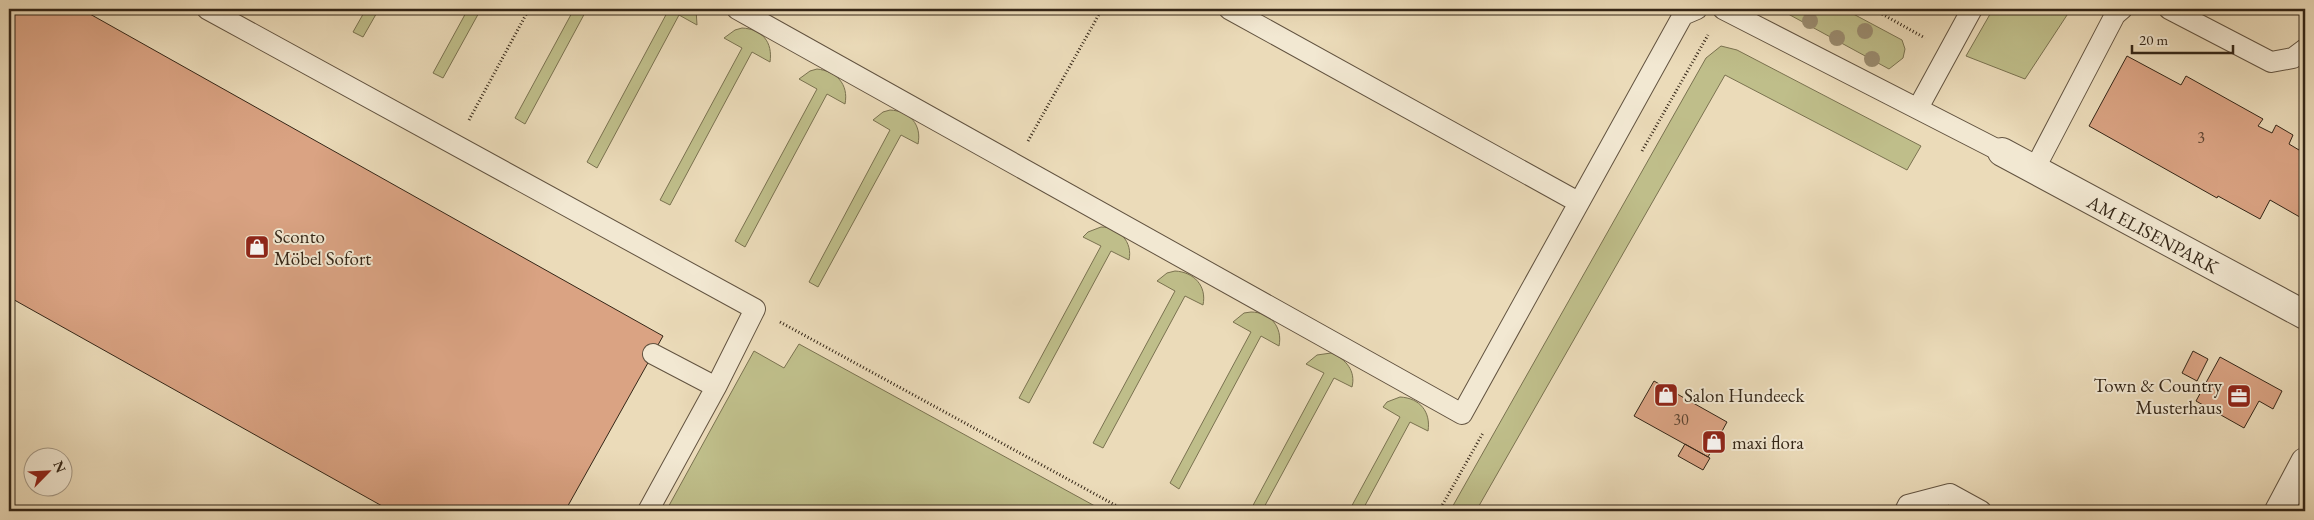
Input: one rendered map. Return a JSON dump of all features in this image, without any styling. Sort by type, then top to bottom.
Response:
[{"type":"street","name":"AM ELISENPARK","points":[[2002,152],[2305,315]]},
{"type":"street","points":[[2279,511],[2305,462]]},
{"type":"lane","points":[[207,9],[755,309],[716,387],[648,511]]},
{"type":"lane","points":[[737,9],[1462,414],[1578,202],[1683,16],[1697,9]]},
{"type":"lane","points":[[1229,9],[1578,202]]},
{"type":"lane","points":[[1723,9],[2002,152]]},
{"type":"lane","points":[[1918,108],[1972,9]]},
{"type":"lane","points":[[2034,170],[2115,14],[2122,9]]},
{"type":"lane","points":[[2169,9],[2271,62],[2293,58],[2305,49]]},
{"type":"lane","points":[[653,354],[716,387]]},
{"type":"lane","points":[[1905,511],[1908,505],[1950,494],[1981,511]]},
{"type":"path","points":[[456,145],[529,9]]},
{"type":"path","points":[[1015,164],[1102,9]]},
{"type":"path","points":[[1873,9],[1949,51]]},
{"type":"path","points":[[755,309],[1126,511]]},
{"type":"shaded area","points":[[366,9],[379,9],[363,37],[353,32]]},
{"type":"shaded area","points":[[468,9],[481,9],[443,78],[433,73]]},
{"type":"shaded area","points":[[574,9],[587,9],[525,124],[515,118]]},
{"type":"shaded area","points":[[665,9],[696,9],[697,25],[679,15],[597,168],[587,162],[668,11]]},
{"type":"shaded area","points":[[1779,9],[1844,9],[1902,40],[1905,49],[1903,58],[1889,69]]},
{"type":"shaded area","points":[[1993,9],[2071,9],[2025,79],[1966,56]]},
{"type":"shaded area","points":[[742,28],[755,31],[765,38],[770,48],[770,62],[752,52],[670,205],[660,200],[742,48],[724,38],[735,30]]},
{"type":"shaded area","points":[[1721,46],[1737,50],[1921,146],[1907,170],[1725,75],[1476,511],[1450,511],[1706,58]]},
{"type":"shaded area","points":[[817,69],[830,72],[840,80],[845,90],[845,104],[827,94],[745,247],[735,241],[817,89],[799,79],[810,71]]},
{"type":"shaded area","points":[[890,110],[903,113],[913,120],[918,131],[918,144],[901,135],[818,287],[809,282],[890,130],[873,120],[883,112]]},
{"type":"shaded area","points":[[1101,227],[1114,230],[1123,237],[1129,247],[1129,260],[1111,251],[1029,403],[1019,398],[1101,246],[1083,237],[1088,232]]},
{"type":"shaded area","points":[[1175,271],[1188,274],[1198,281],[1203,292],[1203,305],[1185,296],[1103,448],[1093,443],[1175,291],[1157,281],[1167,273]]},
{"type":"shaded area","points":[[1251,312],[1264,315],[1274,322],[1279,333],[1279,346],[1261,336],[1179,489],[1170,483],[1251,332],[1233,322],[1244,313]]},
{"type":"shaded area","points":[[799,344],[1104,511],[666,511],[754,351],[784,368]]},
{"type":"shaded area","points":[[1331,353],[1349,366],[1353,376],[1352,387],[1334,378],[1262,511],[1250,511],[1324,373],[1306,364],[1317,355]]},
{"type":"shaded area","points":[[1400,397],[1413,400],[1423,407],[1428,418],[1428,431],[1410,422],[1362,511],[1349,511],[1400,417],[1383,407],[1387,402]]},
{"type":"building","name":"Sconto Möbel Sofort","points":[[9,9],[81,9],[663,336],[565,511],[391,511],[9,297]]},
{"type":"building","points":[[2127,56],[2181,85],[2186,76],[2263,119],[2258,126],[2272,133],[2276,125],[2293,135],[2289,144],[2299,150],[2305,139],[2305,220],[2270,200],[2260,219],[2218,196],[2217,198],[2089,126]]},
{"type":"building","points":[[2193,351],[2208,359],[2197,381],[2182,373]]},
{"type":"building","name":"Town & Country Musterhaus","points":[[2220,357],[2282,391],[2273,409],[2259,401],[2244,428],[2196,401]]},
{"type":"building","points":[[1654,381],[1727,422],[1708,457],[1634,416]]},
{"type":"building","points":[[1685,444],[1710,458],[1703,470],[1678,456]]},
{"type":"place","name":"Sconto Möbel Sofort","points":[[257,247]]},
{"type":"place","name":"Salon Hundeeck","points":[[1666,395]]},
{"type":"place","name":"Town & Country Musterhaus","points":[[2239,396]]},
{"type":"place","name":"maxi flora","points":[[1714,442]]}]
